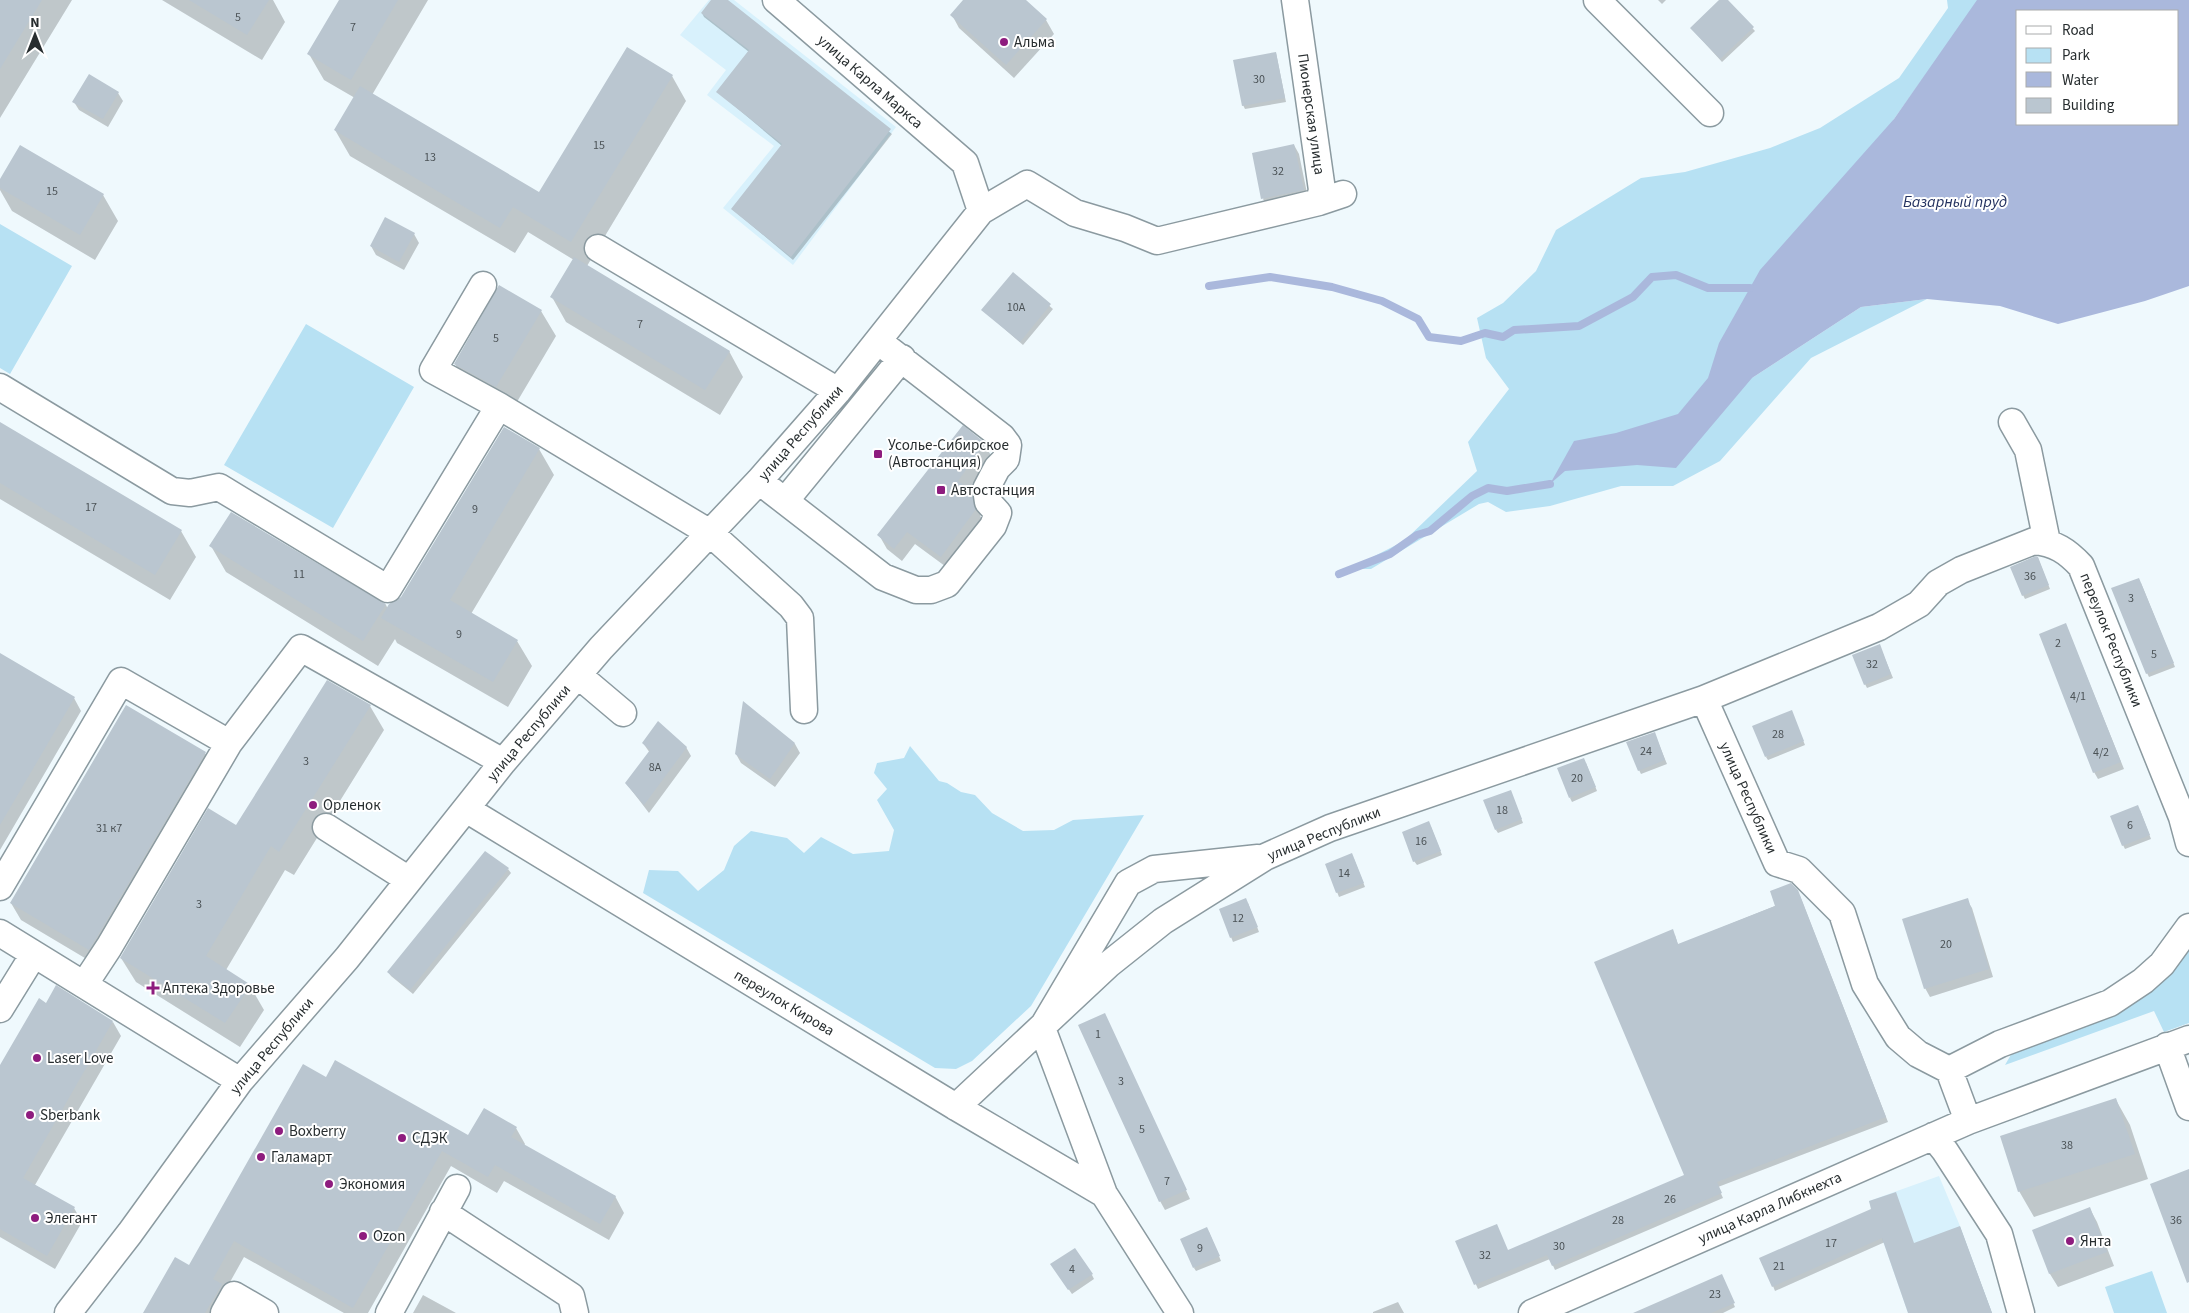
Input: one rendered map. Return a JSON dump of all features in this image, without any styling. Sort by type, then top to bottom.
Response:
[{"type":"street","name":"улица Карла Маркса","points":[[776,0],[965,163],[981,211]]},
{"type":"street","name":"Пионерская улица","points":[[981,211],[1027,184],[1075,213],[1125,228],[1157,241],[1331,198],[1322,190],[1295,0]]},
{"type":"street","points":[[1597,0],[1710,113]]},
{"type":"street","name":"улица Республики","points":[[68,1313],[240,1082],[347,958],[504,762],[578,675],[759,481],[838,391],[981,211]]},
{"type":"street","points":[[598,248],[838,391]]},
{"type":"street","points":[[483,285],[433,370],[499,406],[710,534],[791,606],[800,618],[804,710]]},
{"type":"street","points":[[759,481],[882,577],[916,590],[931,590],[947,584],[993,526],[998,513],[988,502],[986,488],[997,468],[1006,459],[1008,445],[1002,436],[878,341]]},
{"type":"street","points":[[785,501],[902,358]]},
{"type":"street","points":[[0,387],[172,491],[190,493],[219,487],[388,589],[499,406]]},
{"type":"street","points":[[2012,422],[2028,450],[2047,542]]},
{"type":"street","name":"улица Республики","points":[[956,1108],[1109,964],[1163,921],[1265,857],[1330,828],[1704,699],[1879,628],[1919,604],[1938,583],[1961,570],[2034,541],[2047,542]]},
{"type":"street","name":"переулок Республики","points":[[2047,542],[2060,547],[2081,566],[2182,817],[2189,843]]},
{"type":"street","points":[[84,985],[109,947],[228,743],[301,648],[504,762]]},
{"type":"street","points":[[578,675],[623,713]]},
{"type":"street","points":[[0,887],[121,681],[228,743]]},
{"type":"street","name":"улица Республики","points":[[1704,699],[1777,863],[1799,870],[1842,913],[1865,984],[1898,1037],[1918,1054],[1948,1070]]},
{"type":"street","name":"переулок Кирова","points":[[466,809],[956,1108],[1104,1194]]},
{"type":"street","points":[[326,827],[409,880]]},
{"type":"street","points":[[1042,1028],[1128,883],[1154,869],[1265,857]]},
{"type":"street","points":[[1968,1121],[1948,1070],[2000,1044],[2110,1003],[2143,981],[2162,964],[2189,927]]},
{"type":"street","points":[[0,933],[240,1082]]},
{"type":"street","points":[[0,1009],[34,954]]},
{"type":"street","name":"переулок Кирова","points":[[1042,1028],[1104,1194],[1180,1313]]},
{"type":"street","points":[[2178,1042],[2189,1107]]},
{"type":"street","name":"улица Карла Либкнехта","points":[[1532,1313],[1968,1121],[2178,1042]]},
{"type":"street","points":[[1934,1136],[1946,1151],[1999,1234],[2021,1313]]},
{"type":"street","points":[[389,1313],[457,1188]]},
{"type":"street","points":[[443,1212],[571,1296],[575,1313]]},
{"type":"street","points":[[224,1313],[234,1296],[265,1313]]},
{"type":"shaded area","points":[[709,0],[734,0],[896,127],[793,265],[723,208],[774,146],[707,95],[726,70],[680,35]]},
{"type":"shaded area","points":[[1939,1176],[1960,1226],[1992,1313],[1908,1313],[1869,1201]]},
{"type":"green space","points":[[1947,0],[1979,0],[1894,119],[1752,378],[1861,307],[1927,299],[1811,358],[1720,461],[1673,486],[1621,486],[1550,506],[1506,512],[1488,502],[1479,504],[1371,569],[1349,569],[1404,541],[1477,471],[1468,442],[1509,389],[1486,358],[1477,318],[1503,303],[1536,271],[1556,230],[1641,178],[1685,172],[1770,148],[1820,128],[1899,78],[1948,8]]},
{"type":"green space","points":[[0,224],[72,266],[10,374],[0,368]]},
{"type":"green space","points":[[306,324],[414,387],[333,528],[224,465]]},
{"type":"green space","points":[[910,746],[939,781],[947,783],[961,792],[975,795],[992,813],[1023,831],[1054,830],[1073,820],[1144,815],[1031,1006],[972,1061],[956,1069],[935,1068],[643,893],[649,870],[678,871],[698,891],[724,870],[734,846],[751,831],[787,838],[804,853],[821,837],[853,854],[889,851],[894,830],[877,800],[887,789],[874,773],[877,763],[904,758]]},
{"type":"green space","points":[[2189,945],[2189,1023],[2164,1032],[2154,1011],[2005,1065],[2016,1046]]},
{"type":"green space","points":[[2152,1271],[2167,1313],[2114,1313],[2105,1287]]},
{"type":"water","name":"Базарный пруд","points":[[1977,0],[2189,0],[2189,286],[2145,301],[2058,324],[2000,306],[1927,299],[1861,307],[1752,378],[1676,468],[1637,465],[1565,471],[1550,484],[1574,441],[1616,433],[1678,414],[1708,378],[1719,343],[1760,270],[1894,119]]},
{"type":"building","points":[[0,0],[42,0],[0,69]]},
{"type":"building","points":[[189,0],[269,0],[247,35]]},
{"type":"building","points":[[339,0],[398,0],[351,80],[307,54]]},
{"type":"building","points":[[711,0],[728,0],[891,129],[791,257],[731,209],[782,144],[716,92],[749,50],[701,13]]},
{"type":"building","name":"Альма","points":[[963,0],[1026,0],[1047,19],[1006,65],[950,15]]},
{"type":"building","points":[[1719,0],[1728,0],[1754,27],[1720,59],[1690,28]]},
{"type":"building","points":[[627,47],[673,75],[571,242],[513,207],[500,228],[334,130],[360,86],[539,192]]},
{"type":"building","points":[[1276,52],[1285,98],[1242,106],[1233,60]]},
{"type":"building","points":[[89,74],[119,92],[103,119],[72,102]]},
{"type":"building","points":[[1294,144],[1304,190],[1261,199],[1252,153]]},
{"type":"building","points":[[20,145],[104,194],[80,235],[0,188],[0,179]]},
{"type":"building","points":[[385,217],[415,233],[399,262],[370,246]]},
{"type":"building","points":[[574,257],[730,351],[705,390],[550,297]]},
{"type":"building","points":[[1013,272],[1051,304],[1020,342],[981,310]]},
{"type":"building","points":[[499,285],[542,310],[496,387],[454,364]]},
{"type":"building","points":[[0,422],[182,530],[155,575],[0,483]]},
{"type":"building","name":"Автостанция","points":[[963,425],[985,443],[958,481],[971,490],[976,509],[941,557],[907,532],[894,549],[877,535]]},
{"type":"building","points":[[504,427],[540,448],[450,600],[518,640],[493,682],[381,618],[389,604],[401,597]]},
{"type":"building","points":[[231,512],[386,604],[363,641],[209,546]]},
{"type":"building","points":[[2036,556],[2049,585],[2022,596],[2010,567]]},
{"type":"building","points":[[2139,578],[2174,663],[2146,674],[2111,588]]},
{"type":"building","points":[[2066,623],[2121,762],[2093,773],[2039,634]]},
{"type":"building","points":[[1880,644],[1891,674],[1864,685],[1852,655]]},
{"type":"building","points":[[0,653],[75,697],[0,825]]},
{"type":"building","points":[[327,680],[371,705],[279,852],[271,846],[206,956],[251,985],[225,1023],[120,958],[208,808],[236,825]]},
{"type":"building","points":[[743,701],[795,743],[770,779],[735,754]]},
{"type":"building","points":[[126,705],[206,752],[89,950],[10,903]]},
{"type":"building","points":[[1792,710],[1804,741],[1765,757],[1752,726]]},
{"type":"building","points":[[658,721],[687,747],[644,805],[625,783],[650,750],[642,743]]},
{"type":"building","points":[[1655,732],[1665,760],[1638,771],[1626,742]]},
{"type":"building","points":[[1584,758],[1596,787],[1569,798],[1557,768]]},
{"type":"building","points":[[1511,790],[1522,819],[1495,830],[1483,800]]},
{"type":"building","points":[[2138,805],[2150,835],[2122,846],[2110,816]]},
{"type":"building","points":[[1429,821],[1441,851],[1413,862],[1402,832]]},
{"type":"building","points":[[485,851],[509,868],[410,990],[387,972]]},
{"type":"building","points":[[1352,853],[1364,883],[1336,893],[1325,864]]},
{"type":"building","points":[[1791,883],[1798,890],[1886,1117],[1717,1182],[1722,1193],[1552,1266],[1547,1255],[1474,1285],[1455,1241],[1497,1224],[1508,1250],[1684,1175],[1594,962],[1673,929],[1678,944],[1775,906],[1770,891]]},
{"type":"building","points":[[1246,898],[1258,927],[1230,938],[1219,909]]},
{"type":"building","points":[[1968,898],[1989,969],[1924,989],[1902,919]]},
{"type":"building","name":"Sberbank","points":[[56,985],[113,1021],[23,1178],[75,1207],[47,1256],[0,1229],[0,1065],[39,998],[46,1003]]},
{"type":"building","points":[[1105,1013],[1187,1190],[1159,1202],[1078,1025]]},
{"type":"building","name":"Экономия","points":[[335,1060],[468,1135],[484,1108],[517,1127],[511,1137],[616,1196],[600,1224],[495,1165],[488,1177],[442,1151],[353,1308],[234,1241],[213,1279],[222,1284],[205,1313],[143,1313],[175,1257],[189,1265],[303,1064],[326,1077]]},
{"type":"building","points":[[2116,1098],[2135,1154],[2018,1192],[2000,1136]]},
{"type":"building","points":[[2189,1169],[2189,1282],[2187,1283],[2150,1184]]},
{"type":"building","points":[[1896,1192],[1914,1243],[1960,1226],[1992,1313],[1908,1313],[1882,1238],[1772,1287],[1759,1258],[1871,1209],[1869,1201]]},
{"type":"building","name":"Янта","points":[[2090,1207],[2107,1252],[2049,1274],[2032,1230]]},
{"type":"building","points":[[1207,1227],[1220,1256],[1193,1268],[1180,1239]]},
{"type":"building","points":[[1075,1248],[1093,1274],[1068,1290],[1050,1264]]},
{"type":"building","points":[[1722,1274],[1735,1303],[1711,1313],[1633,1313]]},
{"type":"waterway","points":[[1209,286],[1270,277],[1332,287],[1382,301],[1418,319],[1429,337],[1461,341],[1485,333],[1503,337],[1514,330],[1579,326],[1633,297],[1652,277],[1676,275],[1708,288],[1750,288]]},
{"type":"waterway","points":[[1339,574],[1390,554],[1417,535],[1430,531],[1472,496],[1488,488],[1507,491],[1550,484]]},
{"type":"place","name":"Альма","points":[[1004,42]]},
{"type":"place","name":"Усолье-Сибирское (Автостанция)","points":[[878,454]]},
{"type":"place","name":"Автостанция","points":[[941,490]]},
{"type":"place","name":"Орленок","points":[[313,805]]},
{"type":"place","name":"Аптека Здоровье","points":[[153,988]]},
{"type":"place","name":"Laser Love","points":[[37,1058]]},
{"type":"place","name":"Sberbank","points":[[30,1115]]},
{"type":"place","name":"Boxberry","points":[[279,1131]]},
{"type":"place","name":"СДЭК","points":[[402,1138]]},
{"type":"place","name":"Галамарт","points":[[261,1157]]},
{"type":"place","name":"Экономия","points":[[329,1184]]},
{"type":"place","name":"Элегант","points":[[35,1218]]},
{"type":"place","name":"Ozon","points":[[363,1236]]},
{"type":"place","name":"Янта","points":[[2070,1241]]}]
